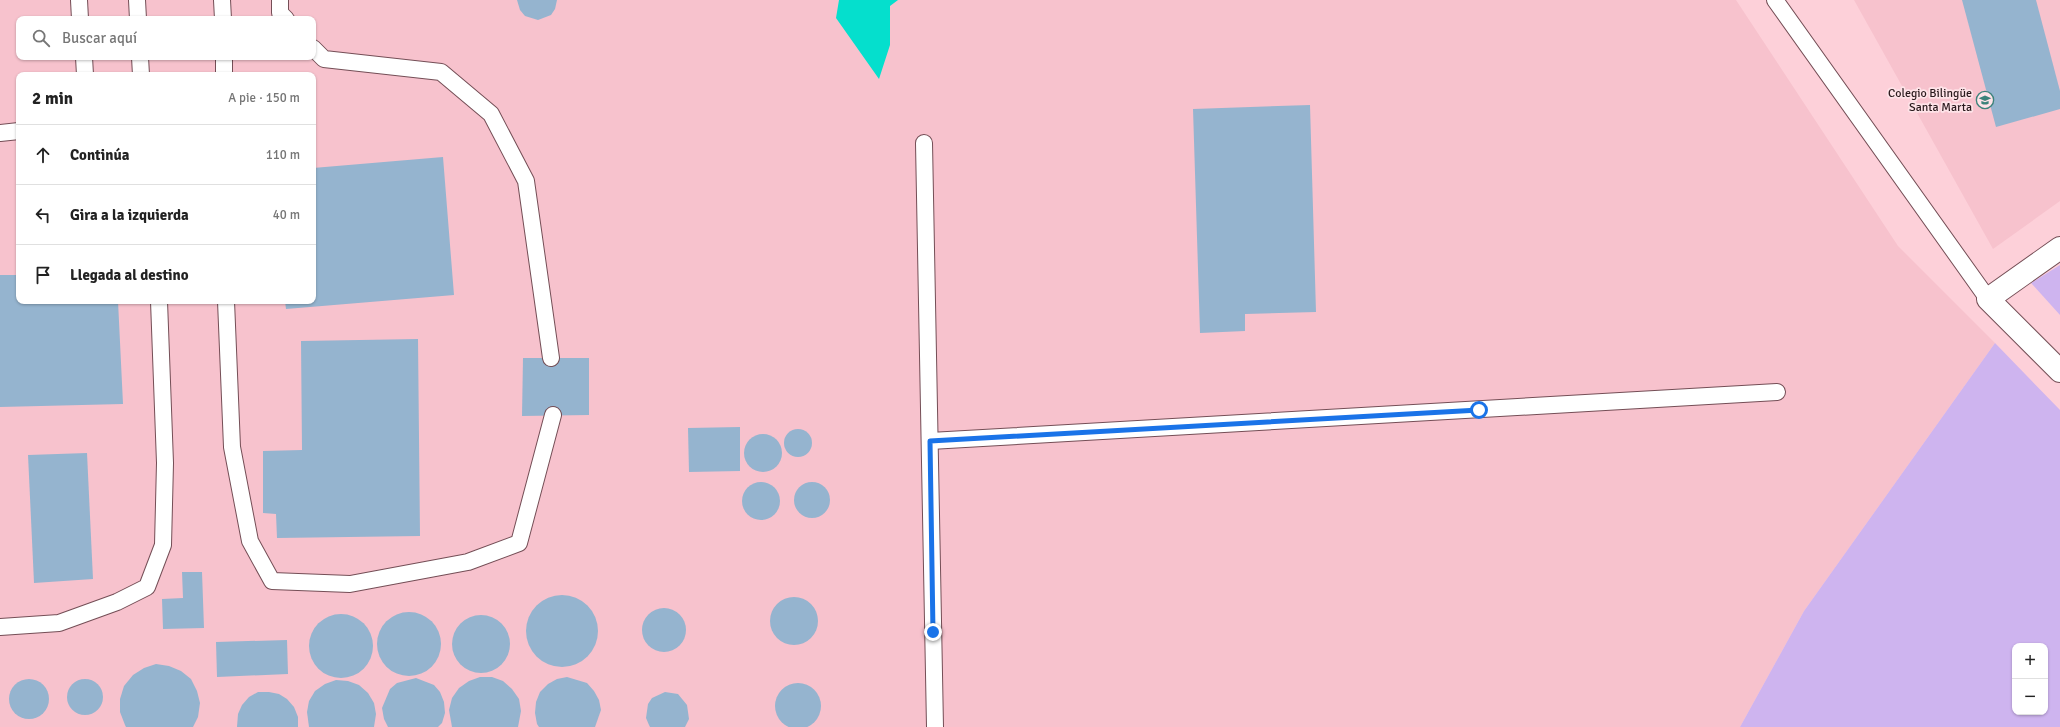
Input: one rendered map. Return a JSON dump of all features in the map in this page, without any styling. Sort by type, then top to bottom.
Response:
[{"type":"street","points":[[2060,248],[1988,298],[2060,371]]},
{"type":"lane","points":[[79,0],[80,16]]},
{"type":"lane","points":[[137,0],[138,16]]},
{"type":"lane","points":[[222,0],[223,16]]},
{"type":"lane","points":[[280,0],[280,13],[283,16]]},
{"type":"lane","points":[[1775,0],[1988,298]]},
{"type":"lane","points":[[316,51],[324,59],[441,72],[491,114],[526,181],[551,358]]},
{"type":"lane","points":[[84,60],[85,72]]},
{"type":"lane","points":[[140,60],[141,72]]},
{"type":"lane","points":[[224,60],[224,72]]},
{"type":"lane","points":[[0,133],[16,131]]},
{"type":"lane","points":[[924,143],[935,727]]},
{"type":"lane","points":[[0,627],[59,623],[117,602],[147,587],[163,545],[165,463],[159,304]]},
{"type":"lane","points":[[226,304],[232,447],[250,541],[272,581],[350,584],[468,562],[519,543],[552,415]]},
{"type":"lane","points":[[930,441],[1777,392]]},
{"type":"shaded area","points":[[0,0],[1736,0],[1898,246],[1995,343],[1804,611],[1740,727],[0,727]]},
{"type":"shaded area","points":[[839,0],[898,0],[890,6],[890,45],[879,79],[836,18]]},
{"type":"shaded area","name":"Colegio Bilingüe Santa Marta","points":[[1854,0],[2060,0],[2060,201],[1993,249]]},
{"type":"shaded area","points":[[2060,265],[2060,315],[2031,283]]},
{"type":"shaded area","points":[[1995,343],[2060,410],[2060,727],[1740,727],[1804,611]]},
{"type":"building","points":[[517,0],[557,0],[555,9],[551,15],[538,20],[525,16],[520,10]]},
{"type":"building","points":[[1962,0],[2036,0],[2060,91],[2060,109],[1996,127]]},
{"type":"building","points":[[1310,105],[1316,312],[1245,314],[1245,331],[1200,333],[1193,109]]},
{"type":"building","points":[[443,157],[454,295],[286,309],[285,304],[316,304],[316,168]]},
{"type":"building","points":[[0,275],[16,275],[16,304],[118,304],[123,404],[0,407]]},
{"type":"building","points":[[418,339],[420,536],[277,538],[276,514],[263,513],[263,451],[302,450],[301,341]]},
{"type":"building","points":[[523,358],[589,358],[589,415],[522,416]]},
{"type":"building","points":[[740,427],[740,471],[689,472],[688,428]]},
{"type":"building","points":[[798,429],[808,433],[812,443],[808,453],[798,457],[788,453],[784,443],[788,433]]},
{"type":"building","points":[[759,434],[767,434],[777,439],[781,446],[781,460],[777,467],[767,472],[759,472],[749,467],[747,464],[744,457],[744,449],[749,439],[752,437]]},
{"type":"building","points":[[87,453],[93,579],[34,583],[28,455]]},
{"type":"building","points":[[761,482],[774,488],[780,501],[774,514],[761,520],[748,514],[742,501],[748,488]]},
{"type":"building","points":[[816,482],[825,487],[829,493],[829,507],[825,513],[816,518],[808,518],[799,513],[795,507],[794,496],[799,487],[805,483]]},
{"type":"building","points":[[182,572],[202,572],[204,628],[163,629],[162,599],[183,598]]},
{"type":"building","points":[[562,595],[582,601],[592,611],[598,631],[592,651],[582,661],[562,667],[542,661],[532,651],[526,631],[532,611],[542,601]]},
{"type":"building","points":[[794,597],[803,599],[811,604],[816,612],[818,621],[816,630],[811,638],[803,643],[794,645],[785,643],[777,638],[772,630],[770,621],[772,612],[777,604],[785,599]]},
{"type":"building","points":[[660,608],[668,608],[680,614],[686,626],[686,634],[680,646],[668,652],[660,652],[648,646],[642,634],[642,626],[648,614]]},
{"type":"building","points":[[403,612],[415,612],[432,621],[439,632],[441,644],[439,656],[432,667],[415,676],[403,676],[391,671],[382,662],[377,650],[377,638],[382,626],[391,617]]},
{"type":"building","points":[[341,614],[359,619],[364,623],[368,628],[373,646],[368,664],[364,669],[359,673],[341,678],[323,673],[318,669],[314,664],[309,646],[314,628],[318,623],[323,619]]},
{"type":"building","points":[[481,615],[492,617],[505,628],[508,633],[510,644],[508,655],[497,668],[492,671],[481,673],[470,671],[457,660],[454,655],[452,644],[454,633],[465,620],[470,617]]},
{"type":"building","points":[[287,640],[288,674],[217,677],[216,642]]},
{"type":"building","points":[[156,664],[169,666],[181,671],[191,679],[197,691],[200,703],[198,717],[193,727],[126,727],[120,712],[120,699],[124,686],[133,675],[144,668]]},
{"type":"building","points":[[480,677],[492,677],[503,681],[512,689],[519,699],[521,711],[518,727],[452,727],[449,710],[452,698],[459,688],[469,681]]},
{"type":"building","points":[[567,677],[587,683],[594,691],[599,700],[601,710],[595,727],[539,727],[535,713],[536,702],[540,692],[548,684],[557,679]]},
{"type":"building","points":[[416,678],[434,685],[440,692],[444,702],[445,713],[442,723],[438,727],[388,727],[384,719],[382,708],[390,689],[397,683]]},
{"type":"building","points":[[33,679],[40,682],[46,688],[49,699],[48,707],[40,716],[33,719],[25,719],[18,716],[10,707],[9,695],[12,688],[21,680]]},
{"type":"building","points":[[89,679],[98,684],[102,690],[102,704],[98,710],[89,715],[81,715],[72,710],[68,704],[67,693],[72,684],[78,680]]},
{"type":"building","points":[[336,680],[348,681],[359,685],[368,693],[374,703],[376,714],[374,727],[309,727],[307,712],[309,701],[315,691],[325,684]]},
{"type":"building","points":[[794,683],[802,683],[811,687],[817,693],[821,702],[821,710],[817,719],[811,725],[804,728],[792,728],[785,725],[779,719],[775,710],[775,702],[779,693],[785,687]]},
{"type":"building","points":[[258,692],[279,694],[287,699],[294,707],[298,717],[298,727],[237,727],[238,714],[242,705],[249,697]]},
{"type":"building","points":[[665,692],[678,694],[687,705],[689,719],[685,727],[650,727],[646,718],[648,704],[652,698]]},
{"type":"place","name":"Colegio Bilingüe Santa Marta","points":[[1985,100]]},
{"type":"route","points":[[933,632],[930,441],[1479,410]]}]
